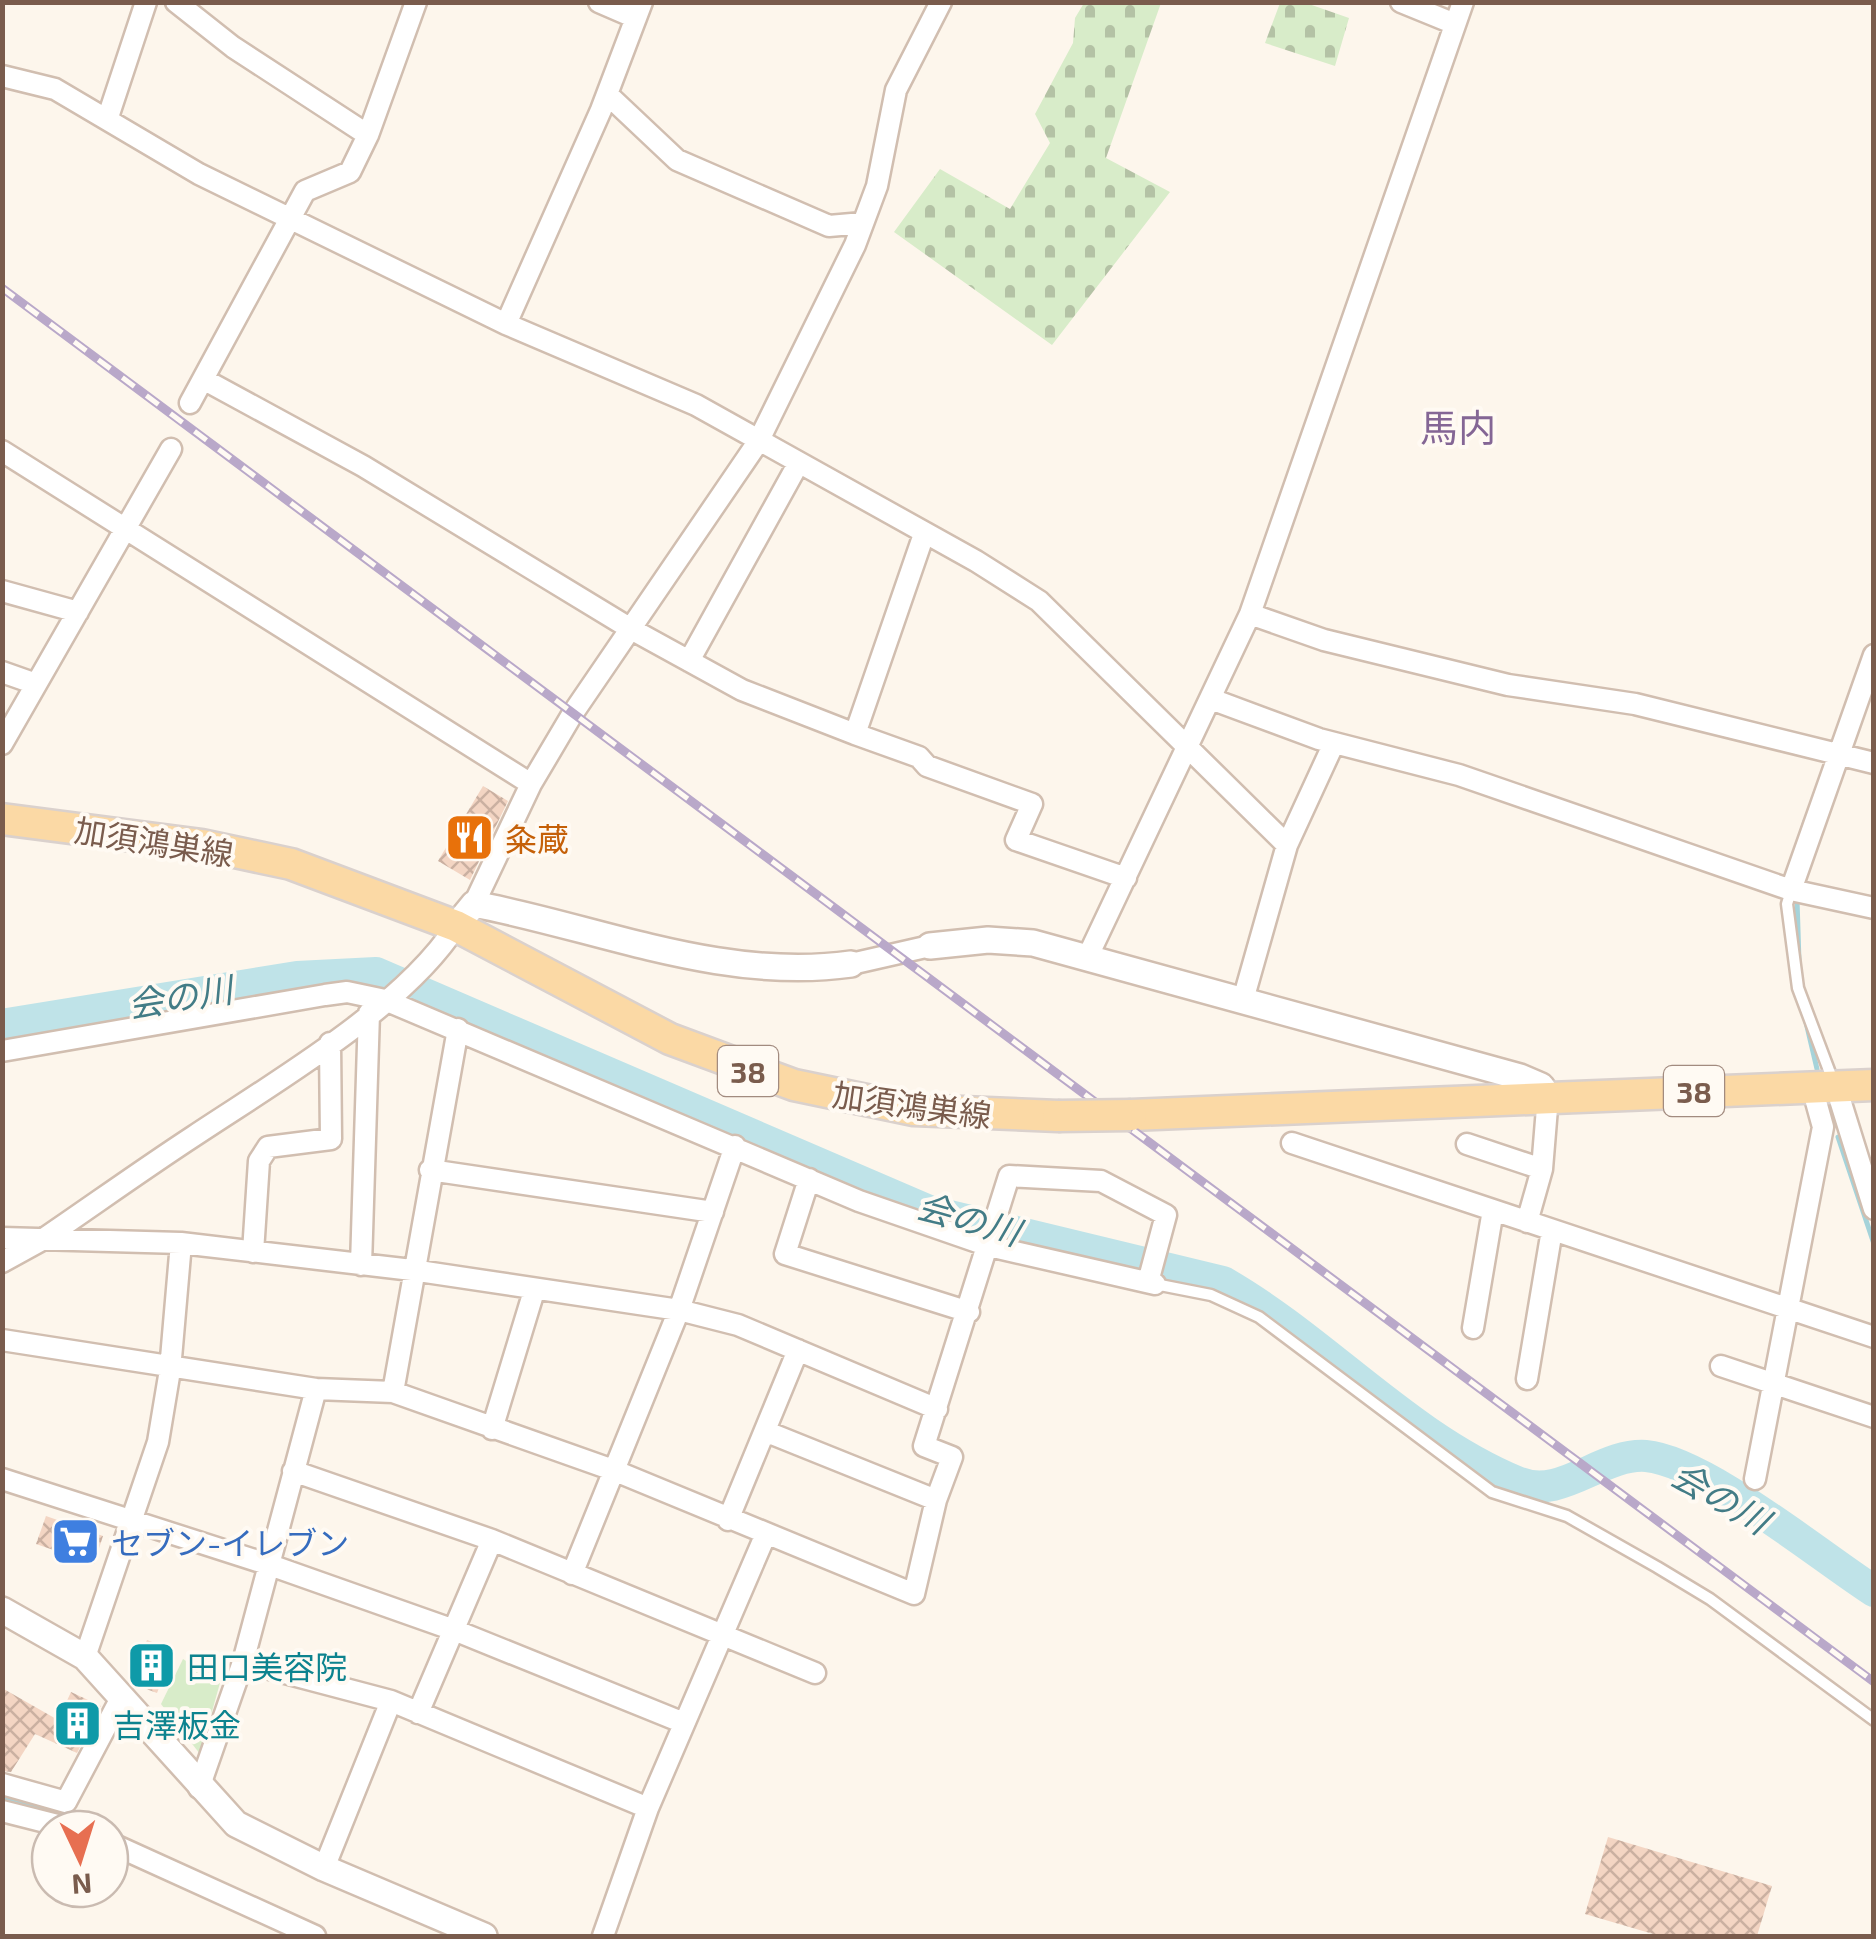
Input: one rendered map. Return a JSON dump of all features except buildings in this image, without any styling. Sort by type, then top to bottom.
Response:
[{"type":"main road","name":"加須鴻巣線","points":[[2,819],[202,845],[291,864],[465,915],[670,1040],[748,1071],[914,1110],[1131,1115],[1548,1096],[1828,1101],[1874,1085]]},
{"type":"street","points":[[108,117],[146,2]]},
{"type":"street","points":[[176,2],[232,47],[368,135]]},
{"type":"street","points":[[190,403],[305,191],[350,172],[368,135],[416,2]]},
{"type":"street","points":[[506,324],[608,94],[639,10],[599,2]]},
{"type":"street","points":[[2,1262],[42,1240],[330,1043],[412,975],[465,915],[532,784],[758,442],[863,223],[878,186],[896,90],[940,2]]},
{"type":"street","points":[[1401,2],[1455,24]]},
{"type":"street","points":[[1088,956],[1250,614],[1463,2]]},
{"type":"street","points":[[2,76],[55,89],[200,174],[506,324],[696,405],[1039,602],[1287,845]]},
{"type":"street","points":[[608,94],[678,160],[829,226],[863,223]]},
{"type":"street","points":[[203,379],[364,466],[631,629],[742,690],[919,757],[927,766],[1032,804],[1016,840],[1126,878]]},
{"type":"street","points":[[2,744],[171,449]]},
{"type":"street","points":[[3,451],[122,530],[532,784]]},
{"type":"street","points":[[689,660],[798,464]]},
{"type":"street","points":[[856,734],[924,534]]},
{"type":"street","points":[[2,590],[78,612]]},
{"type":"street","points":[[1250,614],[1324,640],[1508,685],[1635,704],[1874,763]]},
{"type":"street","points":[[1791,890],[1874,655]]},
{"type":"street","points":[[2,672],[36,684]]},
{"type":"street","points":[[1211,699],[1334,744],[1459,775],[1791,890],[1874,908]]},
{"type":"street","points":[[1243,1000],[1287,845],[1334,744]]},
{"type":"street","points":[[465,915],[744,967],[804,970],[930,946],[1010,940],[1088,956],[1520,1078],[1541,1086],[1548,1096],[1542,1170],[1528,1222]]},
{"type":"street","points":[[2,1051],[347,992],[458,1029],[809,1179],[992,1234],[1151,1281],[1166,1215],[1101,1181],[1009,1176],[992,1234],[969,1312],[924,1446],[952,1457],[936,1500],[914,1594],[765,1536],[613,1470],[393,1392],[316,1390],[170,1370],[2,1340]]},
{"type":"street","points":[[360,1266],[382,1002]]},
{"type":"street","points":[[393,1392],[458,1029]]},
{"type":"street","points":[[253,1252],[260,1161],[268,1147],[331,1139],[330,1043]]},
{"type":"street","points":[[1828,1101],[1852,1138],[1874,1209]]},
{"type":"street","points":[[1754,1480],[1828,1101]]},
{"type":"street","points":[[1852,1138],[1874,1148]]},
{"type":"street","points":[[1292,1143],[1874,1337]]},
{"type":"street","points":[[1467,1144],[1542,1170]]},
{"type":"street","points":[[572,1574],[678,1310],[736,1146]]},
{"type":"street","points":[[430,1170],[713,1212]]},
{"type":"street","points":[[809,1179],[785,1254],[969,1312]]},
{"type":"street","points":[[1473,1328],[1494,1210]]},
{"type":"street","points":[[1527,1379],[1552,1230]]},
{"type":"street","points":[[2,1238],[181,1243],[412,1270],[678,1310],[738,1326],[937,1409]]},
{"type":"street","points":[[85,1657],[158,1442],[170,1370],[181,1243]]},
{"type":"street","points":[[492,1428],[534,1291]]},
{"type":"street","points":[[728,1520],[798,1350]]},
{"type":"street","points":[[1721,1366],[1874,1417]]},
{"type":"street","points":[[199,1788],[243,1662],[316,1390]]},
{"type":"street","points":[[766,1432],[936,1500]]},
{"type":"street","points":[[293,1470],[492,1540],[814,1674]]},
{"type":"street","points":[[2,1479],[270,1565],[454,1630],[684,1723]]},
{"type":"street","points":[[603,1936],[648,1808],[765,1536]]},
{"type":"street","points":[[418,1713],[492,1540]]},
{"type":"street","points":[[2,1610],[85,1657],[199,1788],[236,1824],[475,1935]]},
{"type":"street","points":[[243,1662],[391,1702],[648,1808]]},
{"type":"street","points":[[2,1784],[66,1802],[121,1698]]},
{"type":"street","points":[[324,1868],[391,1702]]},
{"type":"street","points":[[2,1812],[30,1819]]},
{"type":"street","points":[[130,1852],[315,1936]]},
{"type":"lane","points":[[1791,890],[1788,904],[1798,988],[1828,1101]]},
{"type":"lane","points":[[1151,1281],[1211,1295],[1259,1317],[1492,1492],[1567,1516],[1658,1567],[1710,1599],[1874,1720]]},
{"type":"green space","points":[[1084,3],[1161,3],[1106,158],[1170,192],[1052,345],[894,232],[940,169],[1010,209],[1050,143],[1035,114],[1073,43],[1075,18]]},
{"type":"green space","points":[[1280,3],[1306,3],[1349,18],[1335,66],[1265,43]]},
{"type":"green space","points":[[183,1659],[220,1683],[200,1754],[161,1704]]},
{"type":"waterway","points":[[1795,853],[1805,821]]},
{"type":"waterway","points":[[1797,899],[1799,962]]},
{"type":"waterway","name":"会の川","points":[[2,1025],[297,977],[376,973],[929,1211],[1223,1282],[1297,1332],[1439,1440],[1517,1482],[1550,1486],[1629,1457],[1646,1456],[1670,1462],[1730,1492],[1874,1591]]},
{"type":"waterway","points":[[1805,1018],[1817,1069]]},
{"type":"waterway","points":[[1838,1137],[1874,1244]]},
{"type":"waterway","points":[[2,1797],[45,1809]]},
{"type":"railway","points":[[2,288],[1874,1682]]},
{"type":"place","name":"粂蔵","points":[[470,838]]},
{"type":"place","name":"セブン-イレブン","points":[[76,1542]]},
{"type":"place","name":"田口美容院","points":[[152,1666]]},
{"type":"place","name":"吉澤板金","points":[[78,1724]]},
{"type":"district","name":"馬内","points":[[1458,427]]}]
